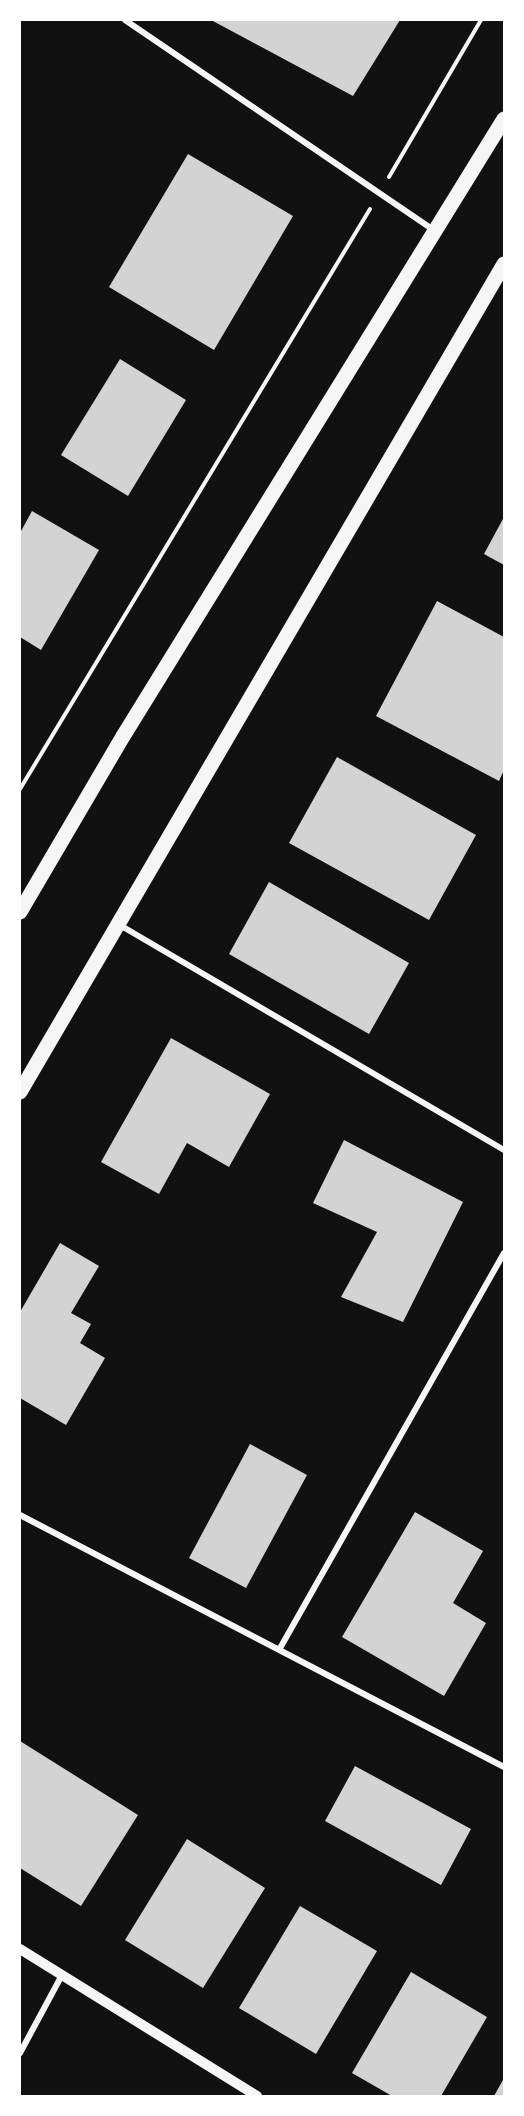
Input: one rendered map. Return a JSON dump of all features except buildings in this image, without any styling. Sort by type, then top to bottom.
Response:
[{"type":"main road","points":[[20,912],[122,738],[504,119]]},
{"type":"main road","points":[[20,1092],[502,273]]},
{"type":"street","points":[[125,20],[436,231]]},
{"type":"street","points":[[118,924],[504,1150]]},
{"type":"street","points":[[279,1650],[504,1253]]},
{"type":"street","points":[[20,1515],[504,1767]]},
{"type":"street","points":[[20,1949],[258,2097]]},
{"type":"street","points":[[20,2052],[62,1975]]},
{"type":"path","points":[[20,789],[481,20]]}]
